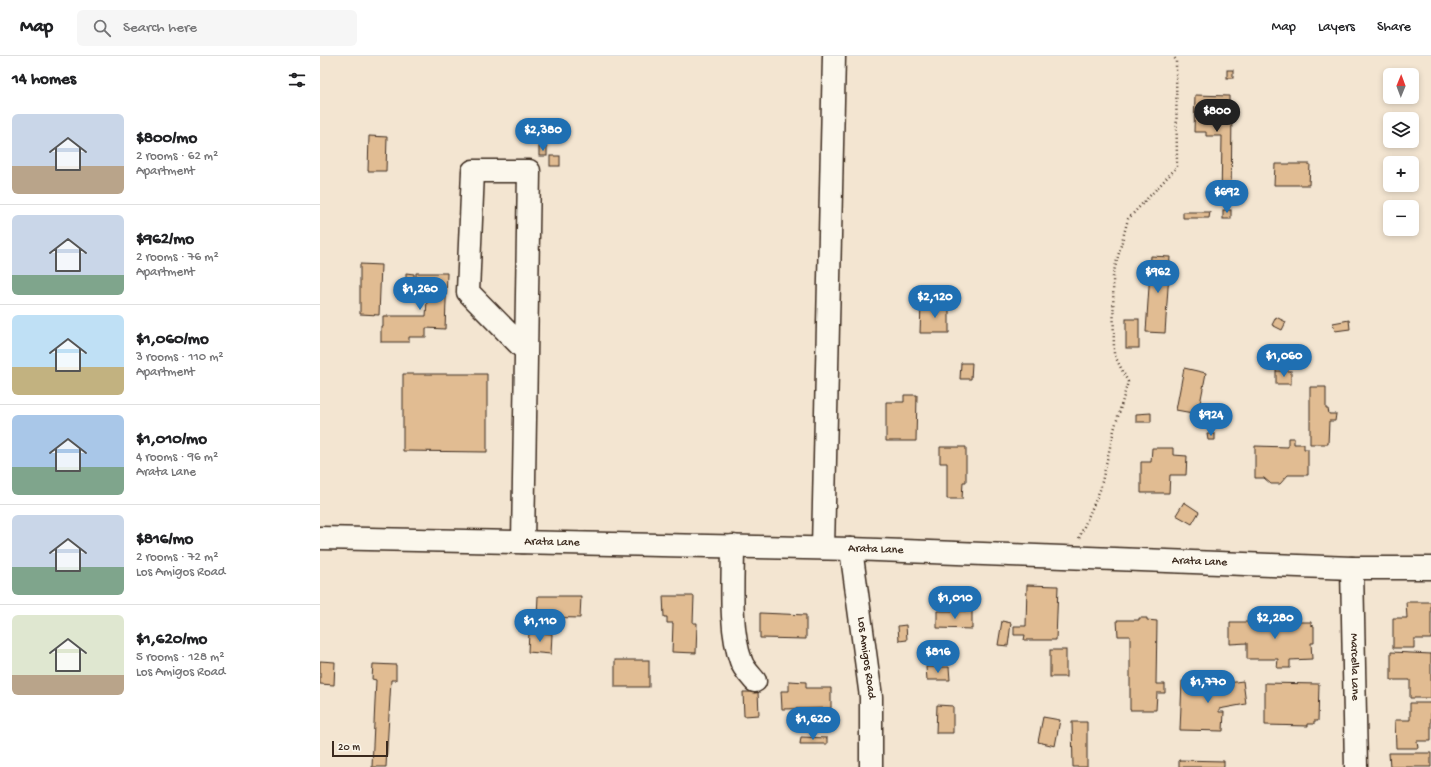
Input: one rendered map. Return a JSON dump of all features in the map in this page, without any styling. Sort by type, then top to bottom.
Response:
[{"type":"street","points":[[823,548],[834,56]]},
{"type":"street","points":[[523,542],[529,171],[473,171],[468,292],[526,351]]},
{"type":"street","name":"Arata Lane","points":[[320,538],[823,548],[1352,568],[1431,568]]},
{"type":"street","points":[[733,546],[734,633],[741,662],[755,681]]},
{"type":"street","name":"Los Amigos Road","points":[[851,549],[871,698],[871,767]]},
{"type":"street","name":"Marcella Lane","points":[[1352,568],[1356,767]]},
{"type":"path","points":[[1071,557],[1100,490],[1114,430],[1128,382],[1114,354],[1113,275],[1128,219],[1177,167],[1176,60],[1172,56]]},
{"type":"building","points":[[1227,70],[1233,70],[1233,78],[1227,78]]},
{"type":"building","points":[[1195,95],[1229,96],[1229,102],[1224,102],[1224,109],[1232,109],[1231,204],[1221,204],[1222,136],[1206,136],[1206,132],[1194,132]]},
{"type":"building","points":[[369,136],[387,137],[386,171],[368,171]]},
{"type":"building","points":[[539,147],[547,147],[547,156],[539,156]]},
{"type":"building","points":[[550,156],[560,156],[560,166],[550,166]]},
{"type":"building","points":[[1275,164],[1310,164],[1309,185],[1274,185]]},
{"type":"building","points":[[1223,210],[1231,210],[1231,219],[1223,219]]},
{"type":"building","points":[[1183,212],[1210,212],[1209,218],[1183,218]]},
{"type":"building","points":[[1151,256],[1170,257],[1165,333],[1146,332]]},
{"type":"building","points":[[360,264],[381,265],[379,315],[360,314]]},
{"type":"building","points":[[406,273],[414,274],[414,280],[406,280]]},
{"type":"building","points":[[416,273],[447,273],[445,329],[426,328],[426,337],[409,337],[409,342],[381,342],[381,326],[383,326],[383,316],[426,316],[427,300],[416,300]]},
{"type":"building","points":[[921,304],[949,305],[949,333],[920,333]]},
{"type":"building","points":[[1276,317],[1286,322],[1282,330],[1272,325]]},
{"type":"building","points":[[1126,319],[1139,319],[1139,348],[1126,348]]},
{"type":"building","points":[[1349,320],[1350,329],[1335,331],[1333,323]]},
{"type":"building","points":[[961,363],[972,363],[971,379],[960,379]]},
{"type":"building","points":[[1184,368],[1206,373],[1198,414],[1176,410]]},
{"type":"building","points":[[1276,371],[1291,371],[1291,384],[1276,384]]},
{"type":"building","points":[[403,374],[487,374],[487,452],[403,451]]},
{"type":"building","points":[[1310,387],[1326,387],[1326,409],[1328,409],[1329,414],[1336,414],[1335,421],[1329,421],[1328,444],[1310,444]]},
{"type":"building","points":[[904,395],[917,395],[916,441],[886,441],[886,402],[904,402]]},
{"type":"building","points":[[1151,413],[1151,422],[1136,422],[1136,414]]},
{"type":"building","points":[[1207,434],[1215,434],[1215,440],[1208,440]]},
{"type":"building","points":[[1288,438],[1294,438],[1294,444],[1304,444],[1304,449],[1308,449],[1308,475],[1288,475],[1280,484],[1271,484],[1264,478],[1255,478],[1255,446],[1288,447]]},
{"type":"building","points":[[940,447],[966,447],[966,482],[963,482],[962,499],[947,499],[947,463],[940,463]]},
{"type":"building","points":[[1152,448],[1173,448],[1173,455],[1187,456],[1186,475],[1170,475],[1169,493],[1141,493],[1141,462],[1151,462]]},
{"type":"building","points":[[1184,502],[1199,512],[1192,524],[1176,515]]},
{"type":"building","points":[[1027,585],[1058,586],[1056,640],[1024,640],[1025,635],[1014,635],[1014,626],[1026,626]]},
{"type":"building","points":[[538,596],[581,596],[580,618],[537,617]]},
{"type":"building","points":[[663,596],[694,596],[693,623],[697,623],[696,653],[672,652],[673,623],[667,623],[667,617],[664,617]]},
{"type":"building","points":[[1406,602],[1431,602],[1431,639],[1414,639],[1414,648],[1393,648],[1393,618],[1407,618]]},
{"type":"building","points":[[937,611],[972,611],[972,629],[937,628]]},
{"type":"building","points":[[760,613],[806,615],[806,639],[760,638]]},
{"type":"building","points":[[1139,618],[1147,618],[1147,620],[1157,621],[1156,684],[1165,684],[1165,693],[1157,693],[1156,710],[1130,710],[1130,636],[1118,636],[1117,620],[1139,620]]},
{"type":"building","points":[[1002,621],[1011,623],[1008,646],[998,645]]},
{"type":"building","points":[[1230,622],[1311,622],[1311,625],[1314,626],[1314,643],[1311,643],[1312,659],[1290,660],[1290,668],[1277,668],[1278,659],[1247,659],[1247,643],[1230,644]]},
{"type":"building","points":[[906,625],[907,640],[899,641],[898,626]]},
{"type":"building","points":[[529,632],[552,634],[551,654],[528,652]]},
{"type":"building","points":[[1050,650],[1066,650],[1066,677],[1050,677]]},
{"type":"building","points":[[1391,652],[1431,654],[1431,698],[1410,698],[1410,680],[1391,680]]},
{"type":"building","points":[[615,660],[649,660],[649,687],[615,687]]},
{"type":"building","points":[[320,661],[335,662],[334,685],[320,684]]},
{"type":"building","points":[[373,664],[396,665],[396,680],[391,680],[386,767],[372,767],[376,680],[372,679]]},
{"type":"building","points":[[926,667],[949,667],[950,680],[927,680]]},
{"type":"building","points":[[789,681],[806,682],[806,688],[831,688],[831,708],[782,709],[781,691],[789,691]]},
{"type":"building","points":[[1182,681],[1220,682],[1220,684],[1243,681],[1246,704],[1219,709],[1219,712],[1224,712],[1223,731],[1180,730]]},
{"type":"building","points":[[1265,683],[1319,684],[1318,721],[1314,721],[1314,724],[1308,724],[1308,726],[1265,725]]},
{"type":"building","points":[[743,692],[758,692],[759,715],[744,716]]},
{"type":"building","points":[[1410,703],[1431,703],[1431,741],[1417,741],[1418,748],[1396,748],[1395,720],[1410,720]]},
{"type":"building","points":[[937,705],[953,706],[953,733],[936,733]]},
{"type":"building","points":[[1043,717],[1060,720],[1055,746],[1038,742]]},
{"type":"building","points":[[1072,722],[1087,722],[1087,767],[1073,767]]},
{"type":"building","points":[[801,737],[827,738],[827,744],[800,744]]},
{"type":"building","points":[[1389,753],[1431,753],[1431,767],[1390,767]]},
{"type":"building","points":[[1179,760],[1224,761],[1224,767],[1179,767]]}]
